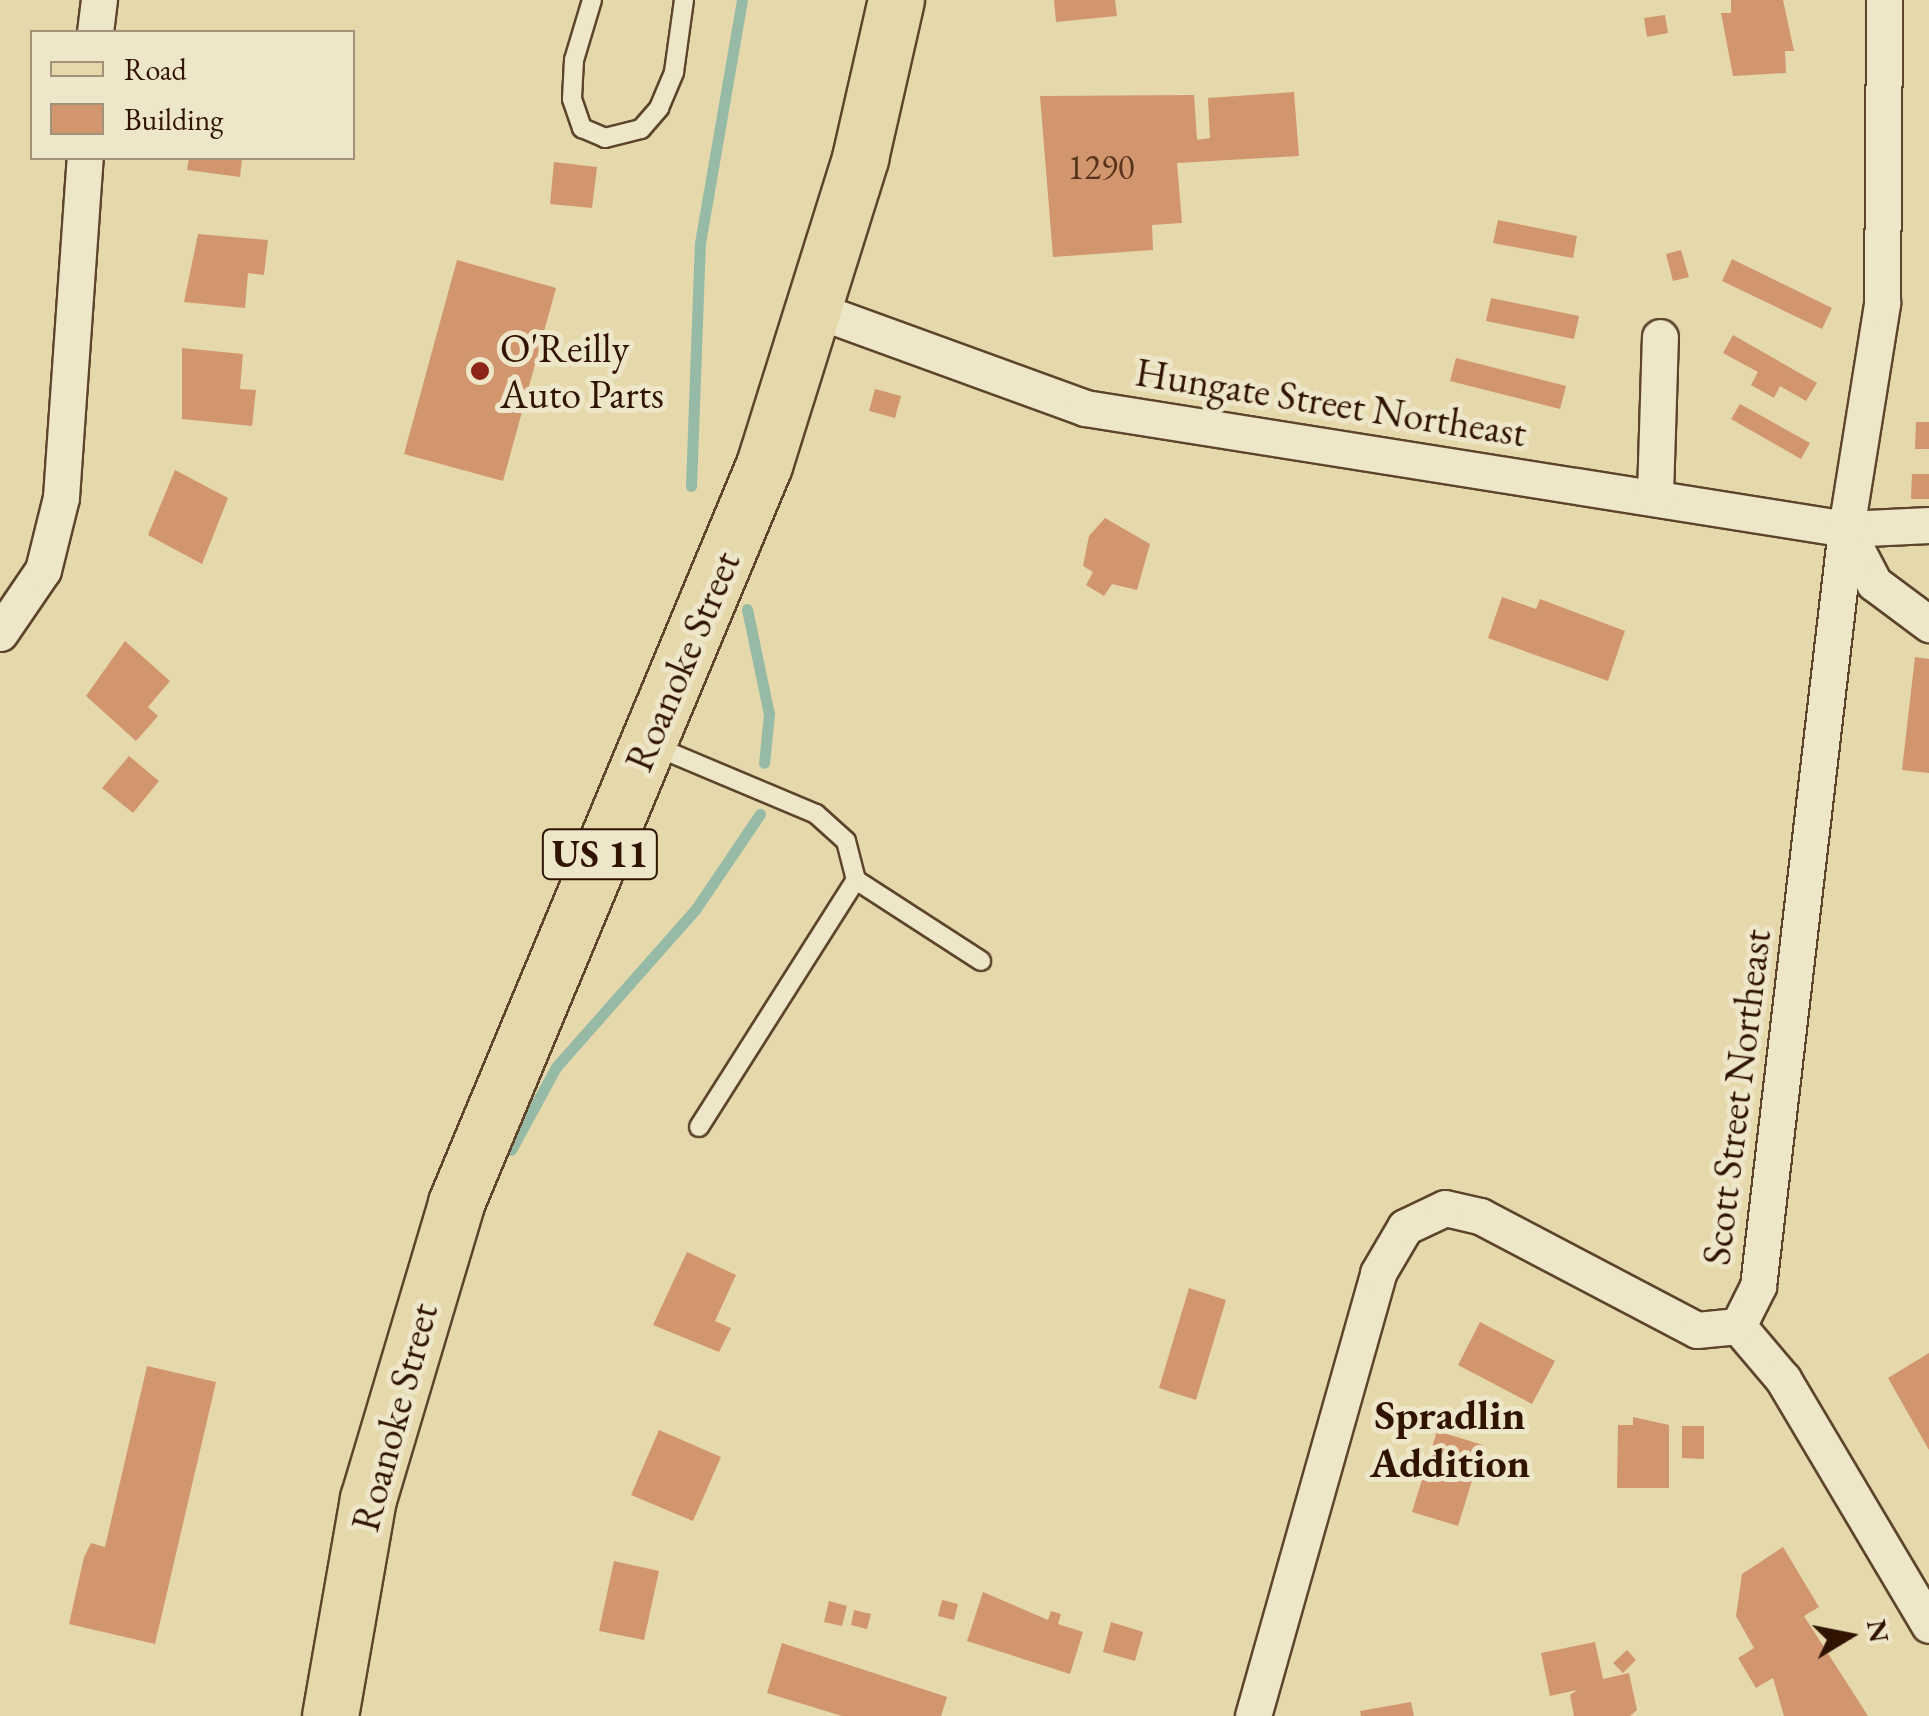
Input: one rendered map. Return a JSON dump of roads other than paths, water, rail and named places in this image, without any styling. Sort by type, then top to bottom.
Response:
[{"type":"main road","name":"Roanoke Street","points":[[330,1716],[368,1499],[456,1203],[764,465],[816,310],[896,0]]},
{"type":"street","points":[[95,30],[99,0]]},
{"type":"street","name":"Scott Street Northeast","points":[[1252,1716],[1378,1273],[1405,1227],[1445,1208],[1480,1216],[1697,1330],[1738,1326],[1758,1286],[1846,529],[1882,303],[1884,0]]},
{"type":"street","points":[[0,634],[43,570],[61,497],[85,160]]},
{"type":"street","name":"Hungate Street Northeast","points":[[816,310],[1085,408],[1654,494],[1846,529],[1929,525]]},
{"type":"street","points":[[1654,494],[1660,337]]},
{"type":"street","points":[[1846,529],[1874,582],[1924,611]]},
{"type":"street","points":[[1738,1326],[1784,1379],[1929,1625]]},
{"type":"lane","points":[[592,0],[574,60],[572,99],[582,128],[604,138],[640,129],[658,108],[674,72],[684,0]]},
{"type":"lane","points":[[648,742],[816,814],[846,840],[856,880],[981,961]]},
{"type":"lane","points":[[698,1127],[856,880]]},
{"type":"waterway","points":[[691,486],[700,243],[742,0]]},
{"type":"waterway","points":[[747,609],[769,714],[764,763]]},
{"type":"waterway","points":[[511,1150],[556,1067],[695,910],[760,814]]},
{"type":"place","name":"O'Reilly Auto Parts","points":[[480,371]]},
{"type":"district","name":"Spradlin Addition","points":[[1450,1439]]}]
